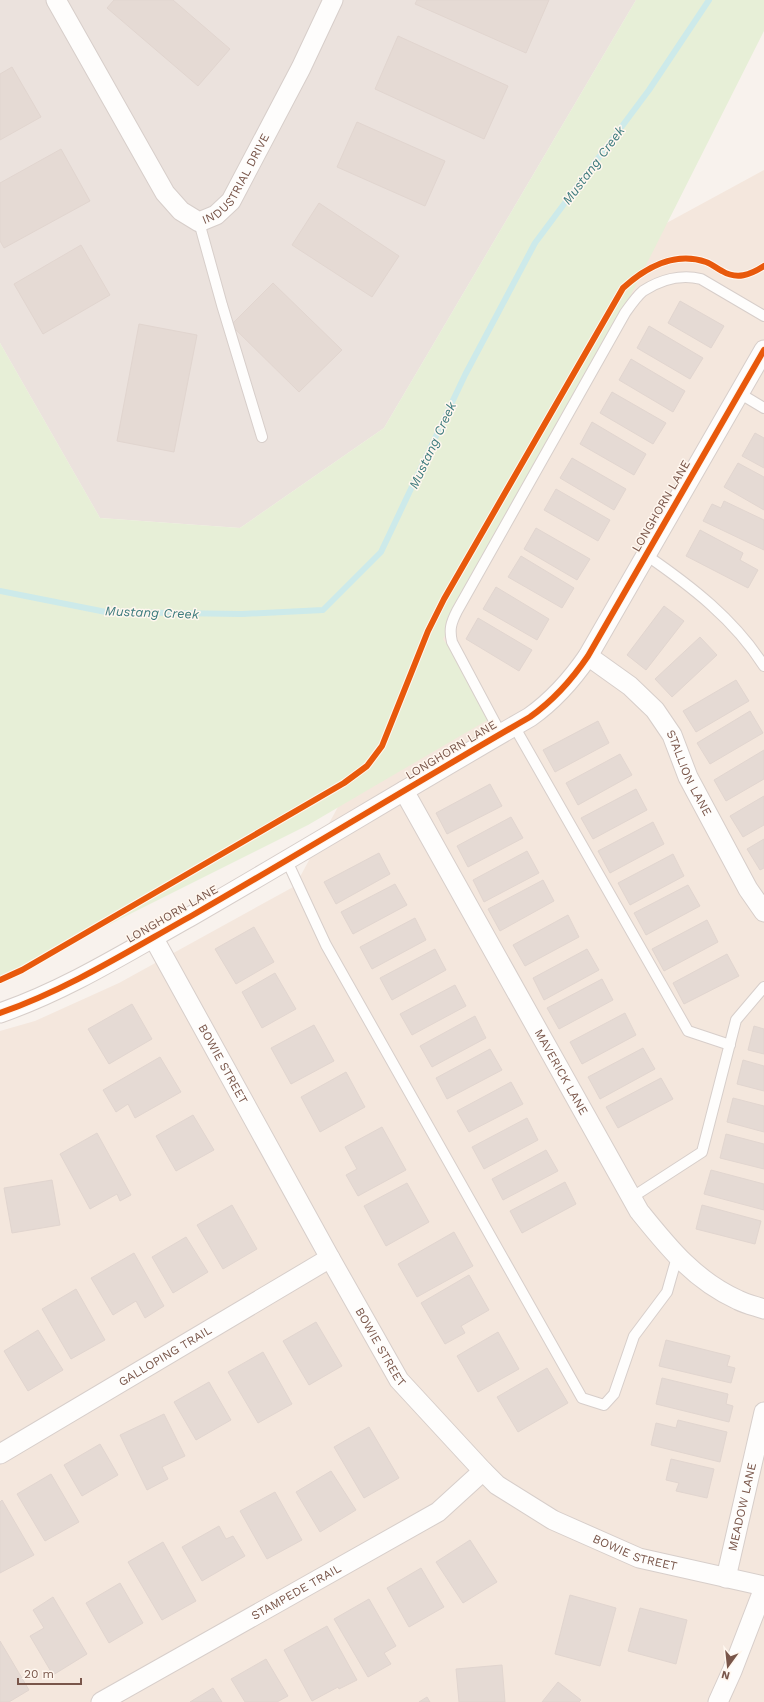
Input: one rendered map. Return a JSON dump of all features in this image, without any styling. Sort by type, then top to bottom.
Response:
[{"type":"street","name":"INDUSTRIAL DRIVE","points":[[56,0],[165,193],[181,211],[199,222],[216,215],[231,201],[301,68],[333,0]]},
{"type":"street","name":"LONGHORN LANE","points":[[0,1013],[63,988],[287,861],[541,709],[563,690],[588,656],[764,350]]},
{"type":"street","name":"STALLION LANE","points":[[588,656],[630,686],[655,710],[672,736],[688,777],[748,889],[764,912]]},
{"type":"street","name":"MAVERICK LANE","points":[[404,791],[639,1211],[676,1257],[706,1282],[738,1300],[764,1309]]},
{"type":"street","name":"BOWIE STREET","points":[[153,937],[399,1380],[497,1485],[552,1520],[639,1558],[764,1587]]},
{"type":"street","name":"GALLOPING TRAIL","points":[[0,1454],[330,1258]]},
{"type":"street","name":"MEADOW LANE","points":[[726,1578],[764,1412]]},
{"type":"street","name":"STAMPEDE TRAIL","points":[[101,1702],[438,1512],[484,1471]]},
{"type":"street","points":[[718,1702],[732,1671],[764,1587]]},
{"type":"lane","points":[[199,222],[262,437]]},
{"type":"lane","points":[[730,1045],[688,1031],[507,730],[452,642],[450,631],[457,611],[625,314],[643,292],[665,280],[679,276],[690,276],[701,279],[764,316]]},
{"type":"lane","points":[[739,393],[764,408]]},
{"type":"lane","points":[[646,555],[684,582],[724,616],[763,661]]},
{"type":"lane","points":[[287,861],[326,945],[582,1398],[604,1405],[614,1394],[634,1336],[668,1292],[676,1257]]},
{"type":"lane","points":[[631,1198],[702,1152],[736,1020],[764,987]]},
{"type":"shaded area","points":[[0,0],[636,0],[384,428],[240,528],[100,518],[0,343]]},
{"type":"shaded area","points":[[764,170],[764,1702],[0,1702],[0,1031],[35,1021],[119,983],[295,886],[650,232]]},
{"type":"green space","points":[[636,0],[764,0],[764,31],[634,289],[443,639],[496,715],[308,825],[0,979],[0,343],[100,518],[240,528],[384,428]]},
{"type":"building","points":[[114,0],[173,0],[230,49],[198,86],[107,8]]},
{"type":"building","points":[[417,0],[549,0],[526,53],[415,4]]},
{"type":"building","points":[[398,36],[508,86],[484,139],[375,89]]},
{"type":"building","points":[[12,67],[41,117],[0,140],[0,74]]},
{"type":"building","points":[[357,122],[445,161],[425,206],[337,167]]},
{"type":"building","points":[[61,149],[90,201],[4,248],[0,241],[0,183]]},
{"type":"building","points":[[319,203],[399,256],[372,297],[292,245]]},
{"type":"building","points":[[81,245],[110,295],[43,334],[14,284]]},
{"type":"building","points":[[273,283],[342,350],[299,392],[231,325]]},
{"type":"building","points":[[680,301],[724,326],[711,348],[668,323]]},
{"type":"building","points":[[139,324],[197,335],[174,452],[117,441]]},
{"type":"building","points":[[649,326],[703,358],[690,379],[637,348]]},
{"type":"building","points":[[631,359],[685,391],[673,412],[619,380]]},
{"type":"building","points":[[612,392],[666,423],[653,444],[600,413]]},
{"type":"building","points":[[592,422],[646,454],[634,475],[580,444]]},
{"type":"building","points":[[755,433],[764,438],[764,468],[742,456]]},
{"type":"building","points":[[572,458],[626,489],[614,510],[560,478]]},
{"type":"building","points":[[738,463],[764,477],[764,510],[724,487]]},
{"type":"building","points":[[556,489],[610,520],[598,541],[544,510]]},
{"type":"building","points":[[724,501],[764,520],[764,550],[703,521],[712,504],[721,508]]},
{"type":"building","points":[[536,528],[590,559],[577,580],[524,549]]},
{"type":"building","points":[[700,530],[743,553],[740,560],[758,570],[748,588],[686,556]]},
{"type":"building","points":[[521,556],[574,588],[562,608],[508,577]]},
{"type":"building","points":[[496,587],[549,619],[537,640],[483,609]]},
{"type":"building","points":[[664,606],[684,621],[646,670],[627,655]]},
{"type":"building","points":[[478,618],[532,650],[519,671],[466,639]]},
{"type":"building","points":[[700,637],[717,655],[672,697],[655,679]]},
{"type":"building","points":[[736,680],[749,701],[696,732],[683,711]]},
{"type":"building","points":[[750,711],[763,733],[710,764],[697,743]]},
{"type":"building","points":[[598,721],[609,743],[555,772],[543,750]]},
{"type":"building","points":[[764,750],[764,779],[726,801],[714,780]]},
{"type":"building","points":[[620,754],[632,775],[578,805],[566,783]]},
{"type":"building","points":[[490,784],[502,806],[447,834],[436,813]]},
{"type":"building","points":[[636,789],[647,810],[593,839],[581,818]]},
{"type":"building","points":[[764,796],[764,825],[743,837],[730,816]]},
{"type":"building","points":[[511,817],[523,838],[468,867],[457,846]]},
{"type":"building","points":[[653,822],[664,844],[610,873],[598,851]]},
{"type":"building","points":[[764,839],[764,868],[760,870],[747,849]]},
{"type":"building","points":[[527,851],[539,873],[484,902],[473,880]]},
{"type":"building","points":[[379,853],[390,874],[336,904],[324,882]]},
{"type":"building","points":[[673,854],[684,876],[630,905],[618,883]]},
{"type":"building","points":[[543,880],[554,901],[500,931],[488,909]]},
{"type":"building","points":[[395,884],[407,905],[353,934],[341,912]]},
{"type":"building","points":[[688,885],[700,906],[646,935],[634,913]]},
{"type":"building","points":[[568,915],[579,937],[525,966],[513,945]]},
{"type":"building","points":[[415,918],[426,940],[372,969],[360,947]]},
{"type":"building","points":[[707,920],[718,942],[664,971],[652,949]]},
{"type":"building","points":[[254,927],[274,962],[236,984],[215,949]]},
{"type":"building","points":[[435,949],[446,970],[392,1000],[380,978]]},
{"type":"building","points":[[587,949],[599,970],[544,1000],[533,978]]},
{"type":"building","points":[[727,954],[739,976],[684,1004],[673,983]]},
{"type":"building","points":[[275,973],[296,1009],[262,1028],[242,992]]},
{"type":"building","points":[[602,979],[613,1000],[559,1029],[547,1008]]},
{"type":"building","points":[[455,985],[466,1006],[412,1035],[400,1014]]},
{"type":"building","points":[[132,1004],[152,1039],[109,1064],[88,1029]]},
{"type":"building","points":[[625,1013],[636,1035],[582,1064],[570,1042]]},
{"type":"building","points":[[475,1016],[486,1038],[432,1067],[420,1046]]},
{"type":"building","points":[[314,1025],[334,1061],[291,1084],[271,1048]]},
{"type":"building","points":[[754,1026],[764,1029],[764,1054],[748,1050]]},
{"type":"building","points":[[643,1048],[655,1069],[600,1099],[588,1077]]},
{"type":"building","points":[[490,1049],[502,1070],[447,1099],[436,1078]]},
{"type":"building","points":[[160,1057],[181,1092],[135,1118],[128,1104],[116,1112],[103,1090]]},
{"type":"building","points":[[743,1060],[764,1066],[764,1091],[737,1084]]},
{"type":"building","points":[[346,1072],[365,1107],[320,1132],[301,1097]]},
{"type":"building","points":[[661,1078],[673,1099],[618,1128],[606,1107]]},
{"type":"building","points":[[511,1082],[523,1104],[469,1132],[457,1111]]},
{"type":"building","points":[[733,1098],[764,1106],[764,1132],[727,1122]]},
{"type":"building","points":[[193,1115],[214,1150],[176,1171],[156,1136]]},
{"type":"building","points":[[527,1118],[538,1140],[484,1169],[472,1147]]},
{"type":"building","points":[[382,1127],[406,1170],[358,1196],[346,1175],[357,1169],[345,1147]]},
{"type":"building","points":[[97,1133],[131,1195],[120,1201],[117,1194],[90,1209],[60,1154]]},
{"type":"building","points":[[726,1134],[764,1144],[764,1169],[720,1158]]},
{"type":"building","points":[[546,1150],[558,1171],[503,1200],[492,1179]]},
{"type":"building","points":[[711,1170],[764,1184],[764,1210],[704,1194]]},
{"type":"building","points":[[52,1180],[60,1225],[12,1233],[4,1188]]},
{"type":"building","points":[[565,1182],[576,1204],[522,1233],[510,1211]]},
{"type":"building","points":[[407,1183],[429,1222],[386,1246],[364,1206]]},
{"type":"building","points":[[232,1205],[257,1249],[223,1269],[197,1225]]},
{"type":"building","points":[[702,1205],[761,1221],[755,1244],[696,1229]]},
{"type":"building","points":[[454,1232],[473,1266],[417,1297],[398,1264]]},
{"type":"building","points":[[186,1237],[208,1272],[173,1293],[152,1257]]},
{"type":"building","points":[[134,1253],[164,1306],[145,1318],[136,1301],[113,1315],[91,1278]]},
{"type":"building","points":[[469,1275],[489,1310],[461,1326],[465,1333],[445,1344],[421,1303]]},
{"type":"building","points":[[76,1289],[105,1340],[71,1359],[42,1309]]},
{"type":"building","points":[[316,1322],[342,1366],[309,1385],[283,1341]]},
{"type":"building","points":[[38,1330],[63,1370],[28,1391],[4,1351]]},
{"type":"building","points":[[498,1332],[519,1369],[478,1392],[457,1356]]},
{"type":"building","points":[[666,1340],[730,1356],[727,1366],[735,1368],[731,1383],[659,1366]]},
{"type":"building","points":[[263,1352],[292,1404],[258,1423],[228,1372]]},
{"type":"building","points":[[547,1368],[568,1403],[518,1432],[497,1397]]},
{"type":"building","points":[[662,1378],[728,1394],[726,1404],[733,1406],[729,1422],[656,1404]]},
{"type":"building","points":[[209,1382],[231,1420],[196,1440],[174,1402]]},
{"type":"building","points":[[164,1414],[185,1456],[162,1467],[168,1479],[147,1490],[120,1435]]},
{"type":"building","points":[[678,1420],[727,1432],[720,1462],[651,1445],[656,1423],[676,1428]]},
{"type":"building","points":[[369,1427],[399,1478],[364,1498],[334,1447]]},
{"type":"building","points":[[100,1444],[118,1475],[82,1496],[64,1465]]},
{"type":"building","points":[[671,1459],[714,1469],[707,1498],[676,1491],[679,1483],[666,1480]]},
{"type":"building","points":[[331,1471],[356,1510],[320,1532],[296,1492]]},
{"type":"building","points":[[51,1474],[79,1522],[45,1541],[17,1494]]},
{"type":"building","points":[[275,1492],[302,1540],[267,1559],[240,1511]]},
{"type":"building","points":[[2,1500],[34,1555],[0,1573],[0,1502]]},
{"type":"building","points":[[219,1526],[226,1539],[233,1536],[245,1556],[202,1581],[182,1547]]},
{"type":"building","points":[[470,1540],[497,1582],[463,1603],[436,1562]]},
{"type":"building","points":[[163,1542],[196,1601],[162,1620],[128,1562]]},
{"type":"building","points":[[421,1568],[444,1607],[409,1627],[387,1588]]},
{"type":"building","points":[[120,1583],[143,1623],[109,1643],[86,1603]]},
{"type":"building","points":[[570,1595],[616,1608],[600,1666],[555,1654]]},
{"type":"building","points":[[53,1597],[87,1654],[53,1675],[30,1636],[44,1628],[33,1610]]},
{"type":"building","points":[[369,1599],[396,1646],[384,1653],[391,1664],[368,1677],[334,1619]]},
{"type":"building","points":[[640,1608],[687,1620],[676,1664],[628,1651]]},
{"type":"building","points":[[327,1626],[357,1680],[339,1689],[338,1687],[312,1701],[284,1650]]},
{"type":"building","points":[[0,1641],[29,1690],[9,1702],[0,1702]]},
{"type":"building","points":[[266,1659],[288,1696],[277,1702],[245,1702],[231,1679]]},
{"type":"building","points":[[502,1665],[505,1702],[459,1702],[456,1669]]},
{"type":"building","points":[[558,1682],[581,1700],[579,1702],[542,1702]]},
{"type":"building","points":[[213,1688],[222,1702],[190,1702]]},
{"type":"building","points":[[427,1697],[430,1702],[419,1702]]},
{"type":"waterway","name":"Mustang Creek","points":[[0,591],[106,612],[242,614],[323,610],[381,552],[465,375],[535,243],[649,90],[709,0]]},
{"type":"cycle path","points":[[0,980],[22,970],[344,783],[367,766],[382,746],[428,631],[444,599],[623,288],[651,268],[672,260],[694,259],[708,263],[728,274],[738,276],[749,274],[764,266]]},
{"type":"cycle path","points":[[0,1013],[75,981],[122,955],[530,717],[547,704],[569,682],[588,656],[764,350]]}]
